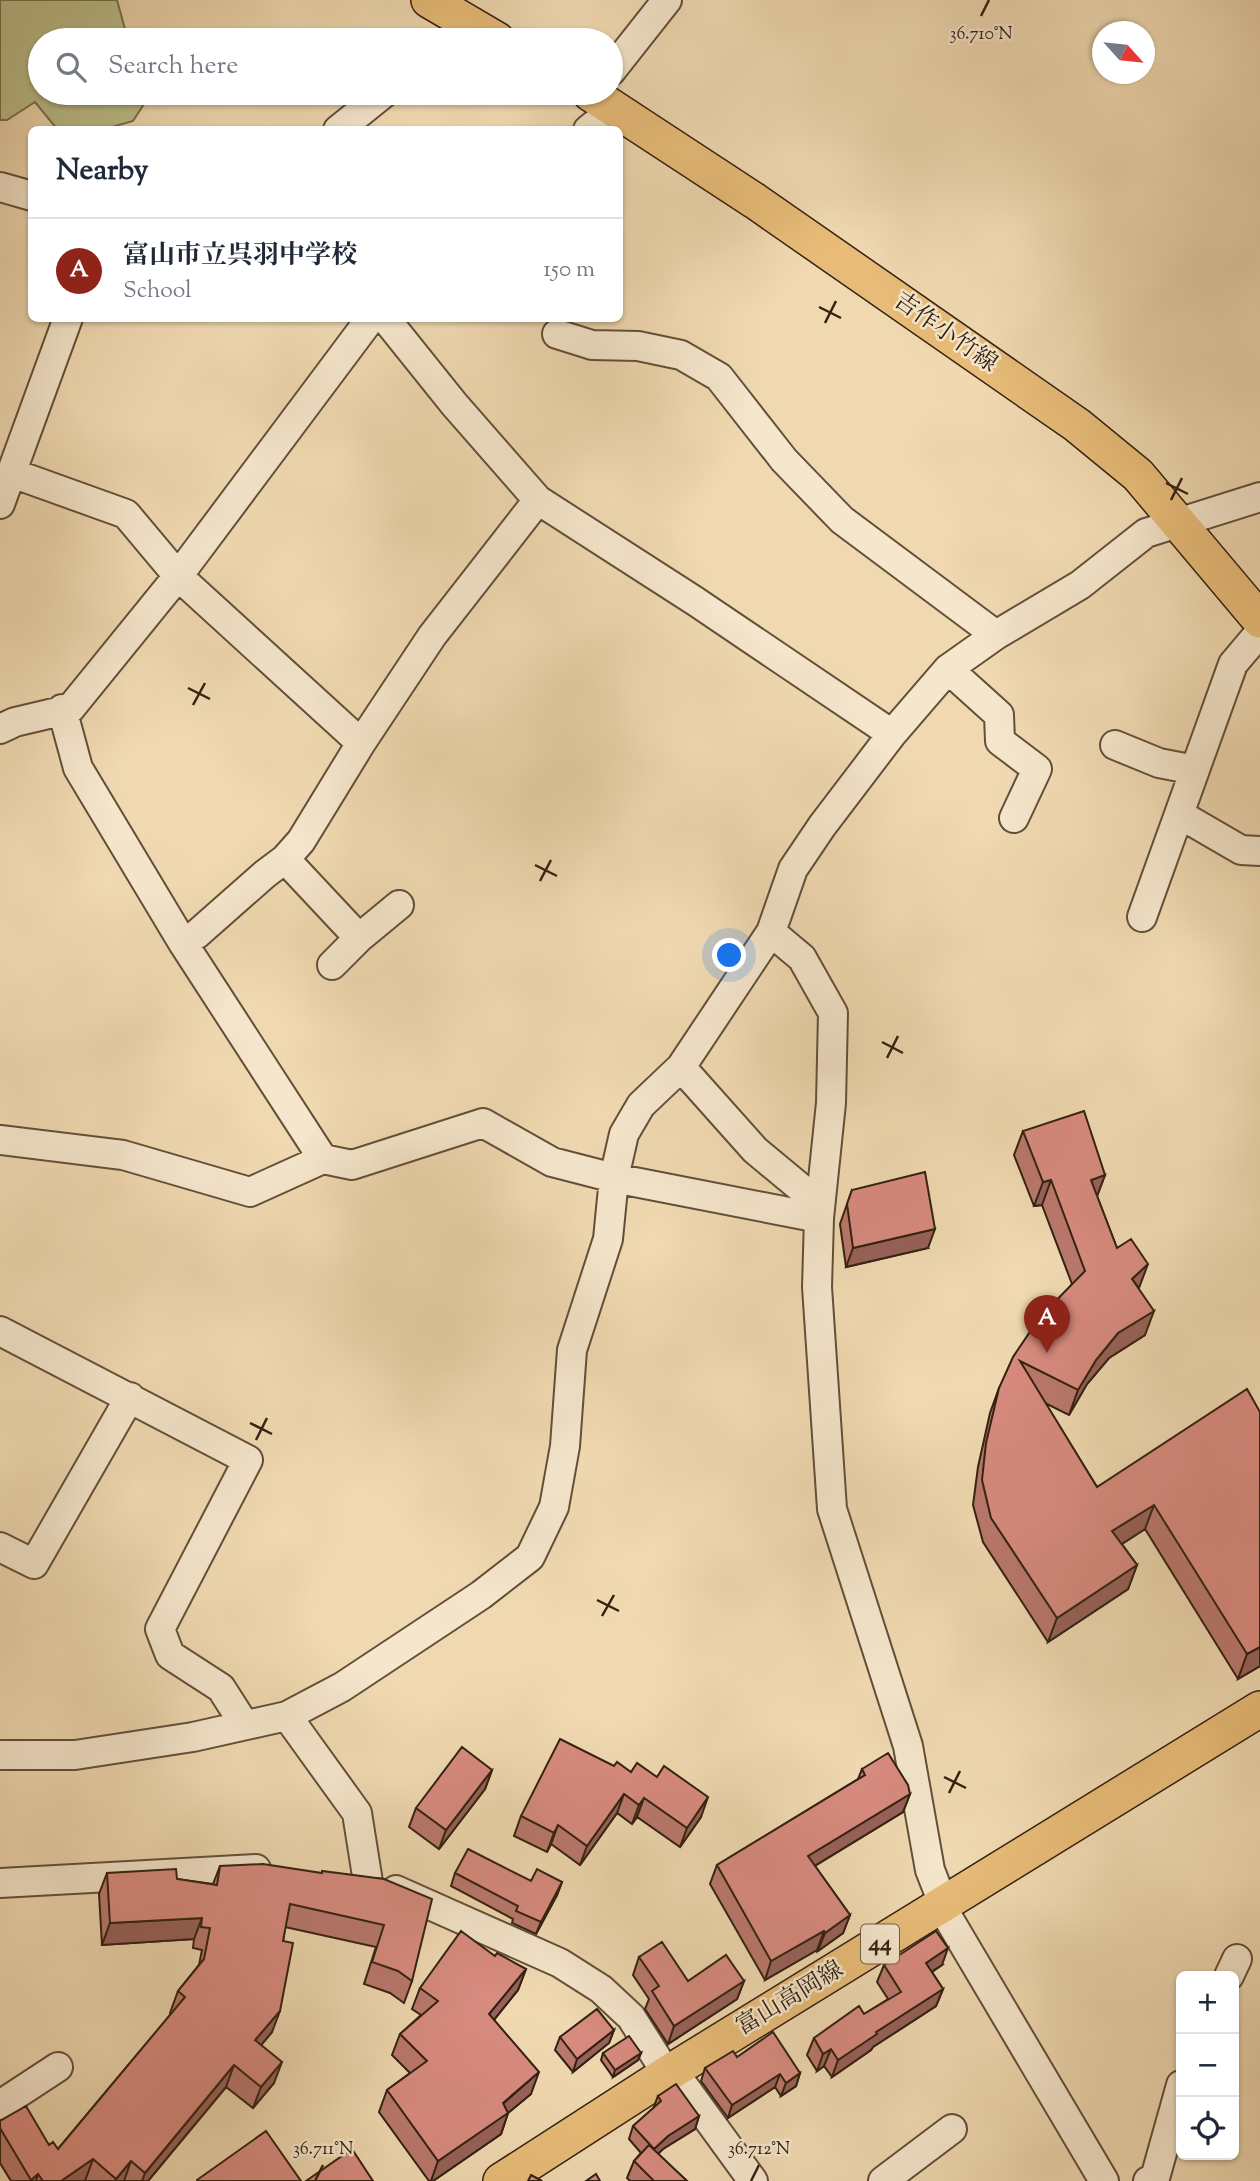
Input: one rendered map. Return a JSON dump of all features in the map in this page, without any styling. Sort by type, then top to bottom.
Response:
[{"type":"main road","points":[[429,0],[463,28]]},
{"type":"main road","name":"吉作小竹線","points":[[609,105],[755,201],[1077,425],[1138,475],[1260,620]]},
{"type":"main road","name":"富山高岡線","points":[[501,2181],[670,2072],[1260,1709]]},
{"type":"street","points":[[623,62],[667,0]]},
{"type":"street","points":[[343,126],[369,105]]},
{"type":"street","points":[[0,187],[28,195]]},
{"type":"street","points":[[0,504],[67,322]]},
{"type":"street","points":[[0,729],[62,709],[70,709],[178,576],[368,322]]},
{"type":"street","points":[[388,322],[454,404],[538,500],[695,601],[892,734]]},
{"type":"street","points":[[556,334],[592,345],[638,346],[681,355],[719,377],[784,460],[842,520],[996,635]]},
{"type":"street","points":[[12,473],[126,514],[178,576],[361,743]]},
{"type":"street","points":[[0,1755],[75,1755],[193,1737],[287,1716],[342,1687],[481,1595],[530,1557],[554,1507],[565,1446],[572,1350],[608,1239],[614,1178],[624,1134],[641,1105],[681,1066],[771,932],[793,869],[822,826],[892,734],[948,669],[996,635],[1080,585],[1146,533],[1260,497]]},
{"type":"street","points":[[183,943],[285,859],[301,841],[361,743],[432,636],[538,500]]},
{"type":"street","points":[[1142,918],[1233,664],[1260,632]]},
{"type":"street","points":[[948,669],[999,715],[1000,741],[1037,769],[1014,818]]},
{"type":"street","points":[[62,709],[78,768],[183,943],[323,1159]]},
{"type":"street","points":[[1115,745],[1159,763],[1195,770]]},
{"type":"street","points":[[1179,814],[1241,850],[1260,851]]},
{"type":"street","points":[[285,859],[359,938]]},
{"type":"street","points":[[332,965],[359,938],[399,905]]},
{"type":"street","points":[[771,932],[802,958],[832,1013],[831,1103],[820,1211],[817,1287],[832,1509],[908,1746],[930,1870],[950,1921],[1104,2181]]},
{"type":"street","points":[[681,1066],[755,1150],[820,1211]]},
{"type":"street","points":[[0,1140],[122,1155],[250,1192],[323,1159],[352,1165],[483,1123],[552,1161],[614,1178],[820,1211]]},
{"type":"street","points":[[0,1331],[248,1460],[160,1629],[170,1655],[221,1688],[244,1724]]},
{"type":"street","points":[[0,1547],[34,1564],[130,1397]]},
{"type":"street","points":[[287,1716],[357,1813],[356,1881],[381,1884],[560,1963],[591,1982],[631,2017],[753,2181]]},
{"type":"street","points":[[0,1884],[256,1868],[281,1871]]},
{"type":"street","points":[[0,2105],[58,2067]]},
{"type":"street","points":[[1148,2181],[1155,2178],[1178,2097]]},
{"type":"street","points":[[883,2181],[952,2129]]},
{"type":"green space","points":[[0,0],[117,0],[125,28],[28,28],[28,105],[30,105],[7,120],[0,120]]},
{"type":"green space","points":[[37,105],[143,105],[133,121],[116,126],[55,126]]},
{"type":"building","points":[[1084,1111],[1105,1175],[1091,1180],[1117,1248],[1131,1239],[1148,1264],[1132,1279],[1154,1311],[1118,1333],[1096,1360],[1078,1390],[1020,1361],[1097,1487],[1247,1389],[1260,1412],[1260,1647],[1247,1654],[1154,1505],[1112,1531],[1137,1565],[1057,1618],[991,1518],[982,1480],[986,1443],[999,1388],[1013,1357],[1040,1317],[1085,1271],[1051,1180],[1043,1182],[1023,1131]]},
{"type":"building","points":[[925,1172],[935,1229],[853,1248],[847,1204],[852,1190]]},
{"type":"building","points":[[560,1739],[614,1766],[617,1762],[631,1772],[637,1763],[657,1777],[664,1766],[708,1797],[687,1828],[644,1798],[639,1805],[624,1794],[587,1846],[558,1825],[554,1833],[521,1816]]},
{"type":"building","points":[[462,1747],[492,1770],[446,1830],[416,1808]]},
{"type":"building","points":[[888,1753],[908,1785],[910,1794],[808,1856],[850,1915],[825,1933],[824,1931],[771,1961],[717,1865],[865,1775],[862,1769]]},
{"type":"building","points":[[468,1849],[531,1881],[537,1869],[562,1882],[541,1922],[516,1911],[518,1906],[455,1873]]},
{"type":"building","points":[[263,1864],[384,1879],[432,1899],[412,1981],[398,1971],[372,1962],[384,1925],[290,1904],[283,1941],[293,1943],[280,2011],[255,2040],[282,2062],[261,2087],[234,2065],[145,2173],[131,2161],[116,2179],[93,2159],[61,2181],[43,2181],[38,2174],[31,2180],[0,2128],[0,2121],[26,2106],[49,2145],[53,2142],[58,2149],[185,1997],[178,1991],[204,1959],[210,1928],[201,1927],[202,1918],[110,1923],[107,1873],[176,1869],[177,1879],[217,1885],[220,1866]]},
{"type":"building","points":[[461,1931],[495,1956],[497,1953],[526,1969],[489,2014],[539,2072],[503,2103],[508,2113],[438,2161],[387,2090],[427,2061],[400,2034],[438,2001],[420,1988]]},
{"type":"building","points":[[936,1931],[948,1948],[926,1963],[943,1989],[838,2060],[831,2049],[823,2054],[814,2038],[859,2006],[864,2014],[901,1992],[884,1965]]},
{"type":"building","points":[[662,1942],[688,1981],[726,1955],[744,1981],[674,2026],[652,1991],[659,1986],[639,1957]]},
{"type":"building","points":[[597,2009],[614,2030],[577,2059],[560,2037]]},
{"type":"building","points":[[773,2032],[800,2073],[786,2083],[780,2074],[732,2105],[705,2068],[733,2051],[737,2057]]},
{"type":"building","points":[[629,2036],[641,2053],[615,2070],[603,2053]]},
{"type":"building","points":[[676,2084],[699,2116],[668,2136],[654,2149],[633,2126],[661,2101],[658,2096]]},
{"type":"building","points":[[266,2131],[301,2181],[197,2181],[197,2180]]},
{"type":"building","points":[[649,2145],[687,2181],[654,2181],[634,2161]]},
{"type":"building","points":[[352,2149],[373,2181],[306,2181]]},
{"type":"building","points":[[596,2174],[600,2181],[586,2181]]},
{"type":"building","points":[[531,2175],[542,2181],[528,2181]]},
{"type":"place","name":"富山市立呉羽中学校","points":[[1047,1353]]}]
